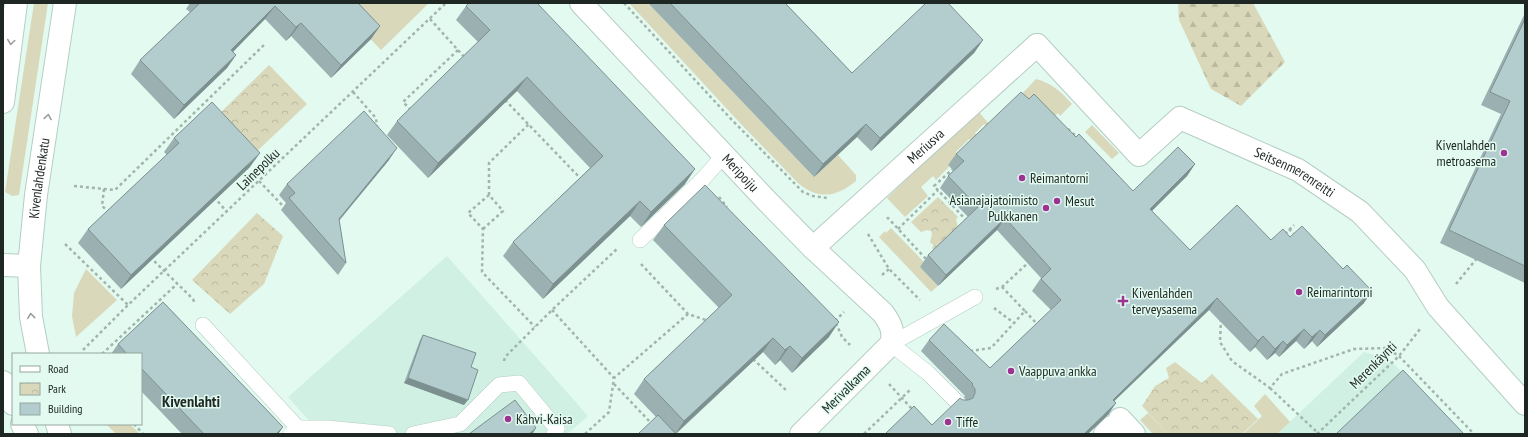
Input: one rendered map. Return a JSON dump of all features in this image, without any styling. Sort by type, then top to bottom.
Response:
[{"type":"street","points":[[3,102],[16,3]]},
{"type":"street","name":"Kivenlahdenkatu","points":[[38,353],[31,317],[29,266],[36,195],[65,3]]},
{"type":"street","name":"Meripoiju","points":[[581,3],[813,248],[883,313],[892,329],[893,337],[891,344]]},
{"type":"street","name":"Meriusva","points":[[813,248],[1037,45]]},
{"type":"street","name":"Seitsenmerenreitti","points":[[1037,45],[1139,155],[1180,118],[1298,170],[1360,212],[1415,270],[1438,306],[1525,404]]},
{"type":"street","points":[[3,265],[29,266]]},
{"type":"street","name":"Merivalkama","points":[[800,434],[891,344]]},
{"type":"street","points":[[3,382],[12,402]]},
{"type":"street","points":[[22,425],[27,434]]},
{"type":"lane","points":[[640,240],[703,179],[724,155]]},
{"type":"lane","points":[[958,403],[928,373],[891,344],[975,297]]},
{"type":"lane","points":[[203,324],[294,431],[328,428],[389,434]]},
{"type":"lane","points":[[413,434],[460,424],[499,385],[520,384],[558,429],[554,434]]},
{"type":"path","name":"Lainepolku","points":[[83,350],[128,305],[446,3]]},
{"type":"path","points":[[624,3],[731,119],[802,192],[813,196],[830,198]]},
{"type":"path","points":[[430,19],[467,60]]},
{"type":"path","points":[[74,186],[115,190],[266,43]]},
{"type":"path","points":[[412,111],[403,102],[458,50]]},
{"type":"path","points":[[353,92],[376,118],[378,134]]},
{"type":"path","points":[[502,97],[584,182]]},
{"type":"path","points":[[483,229],[503,211],[489,195],[489,164],[529,124]]},
{"type":"path","points":[[1068,129],[1082,142]]},
{"type":"path","points":[[163,143],[168,148]]},
{"type":"path","points":[[956,166],[934,186],[971,225]]},
{"type":"path","points":[[259,181],[284,207]]},
{"type":"path","points":[[104,189],[102,206],[110,213]]},
{"type":"path","points":[[898,229],[938,190]]},
{"type":"path","points":[[211,194],[227,212]]},
{"type":"path","points":[[489,195],[468,213],[483,229],[482,272],[535,327]]},
{"type":"path","points":[[894,225],[930,263]]},
{"type":"path","points":[[1282,237],[1294,225]]},
{"type":"path","points":[[1289,229],[1298,238]]},
{"type":"path","points":[[867,233],[888,269],[937,317]]},
{"type":"path","points":[[499,385],[505,357],[552,310],[634,234],[640,240],[637,260],[688,314],[711,321]]},
{"type":"path","points":[[65,244],[128,305]]},
{"type":"path","points":[[103,353],[177,284],[147,254]]},
{"type":"path","points":[[975,297],[1002,287],[1034,256]]},
{"type":"path","name":"Merenkäynti","points":[[1318,434],[1398,356],[1480,256]]},
{"type":"path","points":[[1002,287],[1041,327]]},
{"type":"path","points":[[552,310],[614,378],[609,412],[585,434]]},
{"type":"path","points":[[969,351],[991,348],[1025,311]]},
{"type":"path","points":[[1223,312],[1220,342],[1232,361],[1270,388],[1318,434]]},
{"type":"path","points":[[614,378],[688,314]]},
{"type":"path","points":[[835,321],[842,337]]},
{"type":"path","points":[[1270,388],[1282,374],[1354,350],[1386,348],[1398,356],[1474,434]]},
{"type":"path","points":[[752,359],[787,391]]},
{"type":"path","points":[[864,434],[928,373]]},
{"type":"path","points":[[885,380],[916,414]]},
{"type":"path","points":[[614,384],[653,425]]},
{"type":"path","points":[[135,425],[143,434]]},
{"type":"shaded area","points":[[447,256],[588,416],[567,434],[321,434],[288,397]]},
{"type":"shaded area","points":[[1364,352],[1389,359],[1461,434],[1277,434]]},
{"type":"green space","points":[[34,3],[48,3],[19,195],[12,196],[5,192]]},
{"type":"green space","points":[[336,3],[429,3],[381,50]]},
{"type":"green space","points":[[629,3],[648,3],[814,177],[838,155],[856,175],[856,181],[842,190],[828,194],[814,193],[799,184],[739,122]]},
{"type":"green space","points":[[1178,3],[1253,3],[1285,62],[1241,106],[1211,89],[1179,20]]},
{"type":"green space","points":[[269,65],[307,104],[252,156],[215,118]]},
{"type":"green space","points":[[1036,79],[1056,88],[1072,104],[1060,116],[1058,113],[1053,118],[1020,96]]},
{"type":"green space","points":[[978,111],[990,125],[988,128],[984,124],[975,133],[978,137],[973,142],[969,139],[956,152],[958,155],[936,180],[933,176],[921,187],[928,196],[905,217],[887,198]]},
{"type":"green space","points":[[1092,125],[1119,153],[1112,159],[1085,132]]},
{"type":"green space","points":[[938,197],[958,217],[956,219],[958,227],[943,260],[932,248],[934,246],[930,242],[932,234],[931,231],[927,230],[921,232],[911,222]]},
{"type":"green space","points":[[257,213],[283,236],[264,284],[230,314],[192,280]]},
{"type":"green space","points":[[891,228],[924,262],[920,267],[938,286],[931,292],[879,237]]},
{"type":"green space","points":[[86,269],[117,300],[76,337],[72,316],[74,293]]},
{"type":"green space","points":[[1175,362],[1202,383],[1212,374],[1258,419],[1242,434],[1168,434],[1142,406],[1155,386],[1169,378],[1166,368]]},
{"type":"green space","points":[[1265,394],[1290,422],[1277,434],[1243,434],[1262,416],[1254,406]]},
{"type":"green space","points":[[1148,413],[1168,434],[1153,434],[1140,420]]},
{"type":"green space","points":[[107,425],[131,425],[140,434],[116,434]]},
{"type":"building","points":[[200,3],[358,3],[380,26],[341,65],[301,23],[296,27],[275,6],[231,50],[236,55],[184,105],[140,60]]},
{"type":"building","points":[[469,3],[537,3],[695,169],[651,212],[640,201],[553,284],[513,242],[603,156],[527,77],[438,163],[397,121],[490,30],[466,6]]},
{"type":"building","points":[[670,3],[785,3],[852,73],[926,3],[948,3],[983,40],[880,138],[866,124],[823,164]]},
{"type":"building","name":"Kivenlahden metroasema","points":[[1525,19],[1525,266],[1449,230],[1510,101],[1490,92]]},
{"type":"building","points":[[1021,92],[1029,99],[1034,94],[1076,137],[1079,134],[1133,191],[1178,147],[1195,164],[1150,209],[1190,250],[1237,205],[1271,240],[1283,229],[1290,237],[1302,226],[1343,269],[1347,265],[1372,291],[1325,335],[1320,330],[1312,337],[1304,329],[1287,345],[1283,341],[1275,349],[1263,336],[1258,341],[1217,298],[1113,400],[1116,403],[1084,434],[885,434],[914,406],[932,425],[960,398],[963,400],[968,400],[973,398],[975,389],[972,385],[973,384],[929,340],[944,324],[990,368],[1061,300],[1041,279],[1051,269],[1005,218],[946,275],[928,255],[978,207],[948,176],[964,161],[956,154]]},
{"type":"building","points":[[212,102],[260,153],[131,275],[88,229],[179,143],[174,138]]},
{"type":"building","points":[[364,111],[397,148],[339,219],[346,263],[289,198],[295,193],[287,184]]},
{"type":"building","points":[[705,185],[839,322],[802,358],[790,346],[785,350],[773,338],[684,421],[644,379],[732,295],[664,225]]},
{"type":"building","points":[[163,302],[283,427],[276,434],[204,434],[142,369],[142,353],[126,353],[118,344]]},
{"type":"building","points":[[423,335],[476,353],[471,367],[478,370],[468,400],[408,378]]},
{"type":"building","points":[[1403,370],[1464,434],[1336,434]]},
{"type":"building","name":"Kahvi-Kaisa","points":[[515,400],[536,428],[529,434],[469,434]]},
{"type":"building","points":[[658,415],[676,434],[638,434]]},
{"type":"place","name":"Kivenlahden metroasema","points":[[1504,153]]},
{"type":"place","name":"Reimantorni","points":[[1022,178]]},
{"type":"place","name":"Mesut","points":[[1057,201]]},
{"type":"place","name":"Asianajajatoimisto Pulkkanen","points":[[1046,208]]},
{"type":"place","name":"Reimarintorni","points":[[1299,292]]},
{"type":"place","name":"Kivenlahden terveysasema","points":[[1123,301]]},
{"type":"place","name":"Vaappuva ankka","points":[[1011,371]]},
{"type":"place","name":"Kahvi-Kaisa","points":[[508,419]]},
{"type":"place","name":"Tiffe","points":[[948,422]]},
{"type":"district","name":"Kivenlahti","points":[[191,401]]}]
